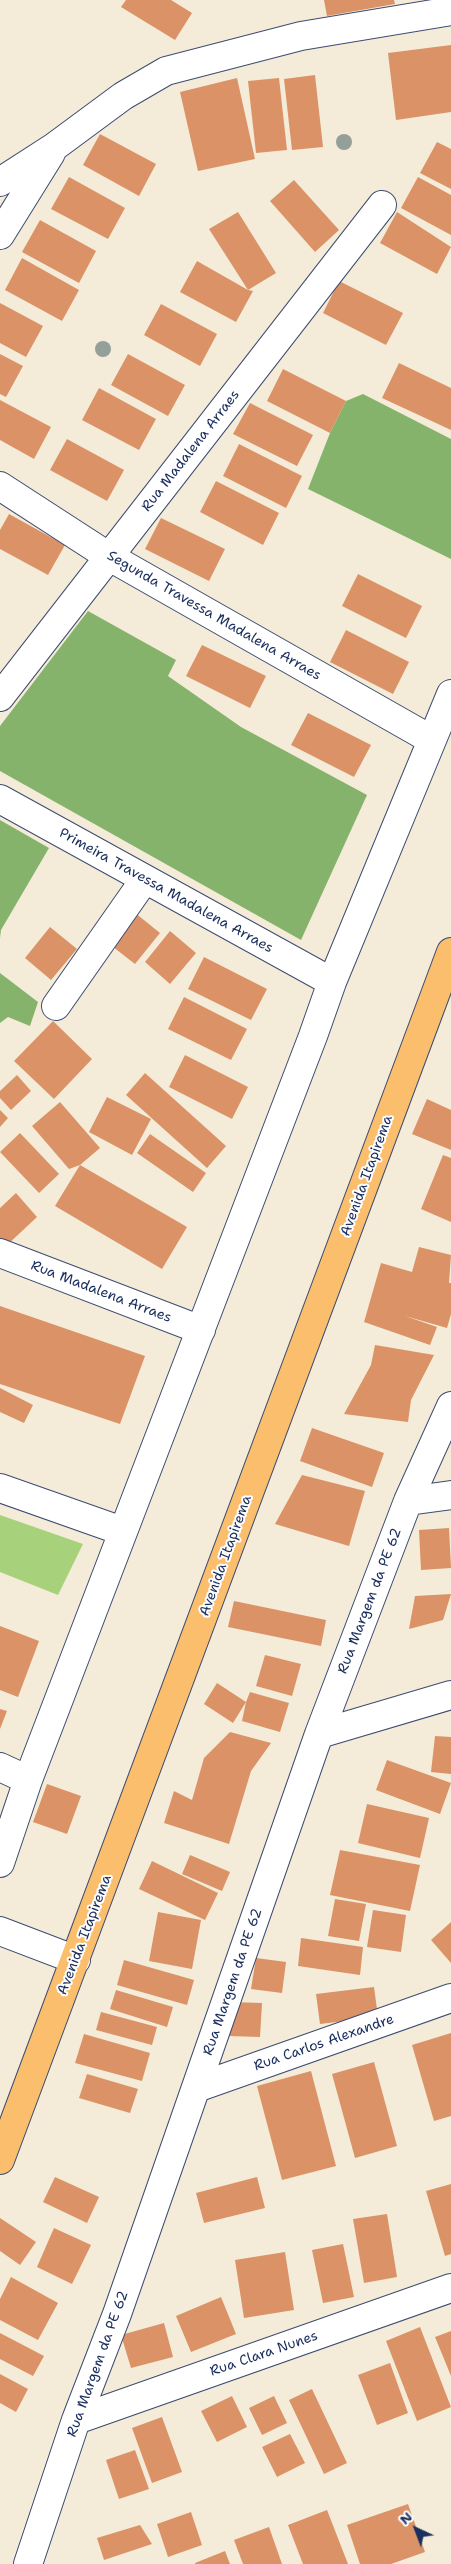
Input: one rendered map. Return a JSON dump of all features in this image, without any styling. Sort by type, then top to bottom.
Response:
[{"type":"main road","name":"Avenida Itapirema","points":[[0,2160],[451,952]]},
{"type":"street","points":[[0,182],[54,147],[123,96],[166,70],[301,36],[451,11]]},
{"type":"street","points":[[0,235],[54,147]]},
{"type":"street","name":"Rua Madalena Arraes","points":[[0,697],[382,205]]},
{"type":"street","name":"Segunda Travessa Madalena Arraes","points":[[0,486],[108,556],[432,740]]},
{"type":"street","points":[[0,1864],[28,1780],[332,982],[451,694]]},
{"type":"street","name":"Primeira Travessa Madalena Arraes","points":[[0,799],[332,982]]},
{"type":"street","points":[[56,1006],[145,879]]},
{"type":"street","name":"Rua Madalena Arraes","points":[[0,1253],[201,1330]]},
{"type":"street","name":"Rua Margem da PE 62","points":[[28,2564],[76,2420],[117,2314],[319,1734],[408,1501],[451,1406]]},
{"type":"street","points":[[0,1488],[122,1531]]},
{"type":"street","points":[[408,1501],[451,1495]]},
{"type":"street","points":[[319,1734],[451,1695]]},
{"type":"street","points":[[0,1767],[28,1780]]},
{"type":"street","points":[[0,1931],[76,1960]]},
{"type":"street","name":"Rua Carlos Alexandre","points":[[196,2088],[451,1998]]},
{"type":"street","name":"Rua Clara Nunes","points":[[76,2420],[451,2288]]},
{"type":"green space","points":[[363,394],[451,439],[451,559],[308,489],[330,433],[346,401]]},
{"type":"green space","points":[[88,611],[176,660],[168,676],[241,727],[367,795],[301,940],[0,771],[0,726]]},
{"type":"green space","points":[[0,820],[49,848],[1,930],[0,938]]},
{"type":"green space","points":[[0,973],[38,1002],[30,1026],[8,1017],[0,1023]]},
{"type":"green space","points":[[0,1515],[83,1544],[58,1595],[0,1572]]},
{"type":"building","points":[[126,0],[171,0],[192,13],[175,40],[121,7]]},
{"type":"building","points":[[324,0],[394,0],[395,4],[327,16]]},
{"type":"building","points":[[451,45],[451,112],[396,120],[388,53]]},
{"type":"building","points":[[315,75],[323,147],[292,150],[284,79]]},
{"type":"building","points":[[237,78],[255,159],[198,171],[180,92]]},
{"type":"building","points":[[279,78],[287,150],[256,153],[248,81]]},
{"type":"building","points":[[100,134],[156,164],[139,196],[83,165]]},
{"type":"building","points":[[437,142],[451,149],[451,189],[420,173]]},
{"type":"building","points":[[69,177],[125,208],[108,239],[51,209]]},
{"type":"building","points":[[418,177],[451,195],[451,235],[401,208]]},
{"type":"building","points":[[294,180],[339,230],[315,252],[270,201]]},
{"type":"building","points":[[238,212],[276,273],[248,290],[209,229]]},
{"type":"building","points":[[397,212],[451,247],[437,274],[380,243]]},
{"type":"building","points":[[40,220],[96,251],[79,283],[22,252]]},
{"type":"building","points":[[22,258],[79,290],[62,321],[5,290]]},
{"type":"building","points":[[197,261],[253,291],[236,322],[180,292]]},
{"type":"building","points":[[339,281],[403,313],[386,345],[323,313]]},
{"type":"building","points":[[0,303],[43,326],[26,357],[0,343]]},
{"type":"building","points":[[161,304],[217,334],[200,366],[144,335]]},
{"type":"building","points":[[0,354],[23,366],[6,397],[0,394]]},
{"type":"building","points":[[128,354],[185,385],[168,416],[111,385]]},
{"type":"building","points":[[399,363],[451,388],[451,430],[382,398]]},
{"type":"building","points":[[283,369],[346,401],[330,433],[267,401]]},
{"type":"building","points":[[99,388],[156,419],[139,450],[82,420]]},
{"type":"building","points":[[0,400],[51,427],[34,459],[0,440]]},
{"type":"building","points":[[250,403],[313,435],[297,466],[233,434]]},
{"type":"building","points":[[67,439],[124,470],[107,501],[50,470]]},
{"type":"building","points":[[239,444],[302,476],[286,508],[223,476]]},
{"type":"building","points":[[216,481],[279,513],[263,545],[200,512]]},
{"type":"building","points":[[9,514],[65,545],[48,575],[0,549],[0,530]]},
{"type":"building","points":[[161,518],[225,549],[209,581],[145,549]]},
{"type":"building","points":[[358,574],[422,606],[406,638],[342,606]]},
{"type":"building","points":[[346,630],[409,662],[393,694],[330,662]]},
{"type":"building","points":[[202,645],[266,676],[250,708],[186,676]]},
{"type":"building","points":[[308,713],[371,745],[354,777],[291,745]]},
{"type":"building","points":[[134,912],[160,933],[135,964],[108,943]]},
{"type":"building","points":[[50,927],[77,949],[51,980],[25,958]]},
{"type":"building","points":[[170,931],[196,953],[170,984],[145,962]]},
{"type":"building","points":[[204,957],[267,989],[251,1020],[188,989]]},
{"type":"building","points":[[184,997],[247,1029],[231,1060],[168,1029]]},
{"type":"building","points":[[53,1021],[92,1059],[54,1099],[14,1061]]},
{"type":"building","points":[[185,1055],[248,1087],[232,1119],[169,1087]]},
{"type":"building","points":[[145,1073],[226,1146],[207,1168],[126,1095]]},
{"type":"building","points":[[17,1075],[31,1091],[11,1110],[0,1098],[0,1091]]},
{"type":"building","points":[[107,1097],[151,1119],[132,1155],[89,1132]]},
{"type":"building","points":[[427,1099],[451,1110],[451,1150],[412,1134]]},
{"type":"building","points":[[60,1102],[100,1148],[80,1165],[69,1169],[32,1126]]},
{"type":"building","points":[[0,1110],[8,1118],[0,1127]]},
{"type":"building","points":[[20,1133],[59,1174],[39,1193],[0,1152]]},
{"type":"building","points":[[150,1134],[206,1173],[193,1192],[137,1153]]},
{"type":"building","points":[[443,1155],[451,1158],[451,1222],[421,1209]]},
{"type":"building","points":[[80,1165],[187,1227],[162,1269],[55,1206]]},
{"type":"building","points":[[16,1193],[37,1217],[5,1247],[0,1242],[0,1208]]},
{"type":"building","points":[[419,1247],[451,1255],[449,1283],[451,1283],[451,1314],[447,1328],[405,1316],[437,1327],[430,1345],[364,1322],[381,1263],[412,1272]]},
{"type":"building","points":[[0,1306],[145,1356],[120,1424],[0,1384]]},
{"type":"building","points":[[375,1345],[434,1355],[411,1400],[408,1422],[344,1414],[371,1365]]},
{"type":"building","points":[[0,1388],[33,1405],[24,1423],[0,1412]]},
{"type":"building","points":[[312,1428],[384,1453],[372,1487],[300,1461]]},
{"type":"building","points":[[302,1475],[365,1491],[349,1546],[275,1524]]},
{"type":"building","points":[[449,1528],[451,1568],[421,1570],[419,1530]]},
{"type":"building","points":[[451,1594],[443,1620],[409,1629],[415,1596]]},
{"type":"building","points":[[234,1601],[326,1620],[321,1646],[228,1627]]},
{"type":"building","points":[[0,1626],[39,1641],[18,1697],[0,1690]]},
{"type":"building","points":[[265,1655],[301,1664],[292,1696],[256,1686]]},
{"type":"building","points":[[217,1683],[246,1702],[233,1723],[204,1704]]},
{"type":"building","points":[[250,1692],[289,1703],[280,1732],[242,1721]]},
{"type":"building","points":[[0,1709],[7,1711],[0,1729]]},
{"type":"building","points":[[230,1732],[271,1743],[251,1771],[229,1844],[164,1823],[174,1791],[192,1800],[204,1758]]},
{"type":"building","points":[[435,1736],[451,1737],[451,1774],[431,1772]]},
{"type":"building","points":[[387,1760],[451,1783],[440,1814],[376,1790]]},
{"type":"building","points":[[47,1784],[81,1796],[67,1834],[33,1822]]},
{"type":"building","points":[[367,1804],[429,1818],[420,1858],[358,1843]]},
{"type":"building","points":[[340,1850],[420,1865],[410,1911],[330,1895]]},
{"type":"building","points":[[190,1855],[230,1872],[222,1891],[182,1874]]},
{"type":"building","points":[[152,1861],[218,1893],[205,1920],[139,1889]]},
{"type":"building","points":[[335,1899],[366,1904],[359,1941],[328,1936]]},
{"type":"building","points":[[373,1910],[406,1915],[401,1952],[367,1947]]},
{"type":"building","points":[[158,1912],[201,1920],[192,1969],[149,1961]]},
{"type":"building","points":[[451,1922],[451,1963],[431,1940]]},
{"type":"building","points":[[301,1938],[363,1947],[360,1975],[298,1966]]},
{"type":"building","points":[[256,1958],[286,1962],[282,1993],[251,1989]]},
{"type":"building","points":[[124,1960],[194,1980],[187,2005],[117,1985]]},
{"type":"building","points":[[374,1987],[378,2017],[320,2024],[316,1994]]},
{"type":"building","points":[[116,1990],[173,2007],[167,2027],[110,2009]]},
{"type":"building","points":[[231,2002],[262,2003],[260,2037],[229,2036]]},
{"type":"building","points":[[101,2012],[157,2027],[152,2045],[96,2030]]},
{"type":"building","points":[[451,2033],[451,2116],[434,2121],[412,2045]]},
{"type":"building","points":[[84,2034],[150,2053],[142,2081],[75,2063]]},
{"type":"building","points":[[374,2062],[397,2146],[355,2158],[332,2074]]},
{"type":"building","points":[[311,2071],[336,2166],[282,2180],[257,2086]]},
{"type":"building","points":[[87,2074],[138,2089],[130,2113],[79,2098]]},
{"type":"building","points":[[55,2177],[99,2197],[87,2223],[43,2202]]},
{"type":"building","points":[[257,2177],[265,2208],[204,2223],[196,2193]]},
{"type":"building","points":[[451,2184],[451,2254],[445,2256],[426,2191]]},
{"type":"building","points":[[387,2214],[397,2277],[364,2283],[353,2219]]},
{"type":"building","points":[[0,2218],[36,2242],[20,2265],[0,2251]]},
{"type":"building","points":[[54,2228],[91,2245],[72,2284],[37,2267]]},
{"type":"building","points":[[343,2244],[354,2297],[323,2303],[312,2250]]},
{"type":"building","points":[[285,2252],[294,2310],[244,2318],[235,2260]]},
{"type":"building","points":[[11,2277],[58,2303],[38,2340],[0,2320],[0,2299]]},
{"type":"building","points":[[221,2297],[236,2334],[191,2352],[176,2316]]},
{"type":"building","points":[[164,2323],[173,2357],[131,2368],[121,2335]]},
{"type":"building","points":[[420,2327],[451,2407],[417,2421],[386,2341]]},
{"type":"building","points":[[451,2331],[451,2376],[435,2337]]},
{"type":"building","points":[[0,2333],[44,2356],[33,2376],[0,2359]]},
{"type":"building","points":[[390,2363],[408,2413],[377,2425],[358,2375]]},
{"type":"building","points":[[0,2374],[28,2389],[16,2412],[0,2403]]},
{"type":"building","points":[[312,2389],[347,2463],[324,2474],[289,2400]]},
{"type":"building","points":[[232,2396],[247,2427],[217,2442],[201,2411]]},
{"type":"building","points":[[274,2396],[287,2423],[262,2435],[249,2408]]},
{"type":"building","points":[[162,2417],[182,2472],[152,2483],[132,2428]]},
{"type":"building","points":[[290,2434],[305,2463],[277,2477],[262,2447]]},
{"type":"building","points":[[135,2450],[149,2489],[119,2499],[106,2460]]},
{"type":"building","points":[[408,2504],[425,2552],[391,2564],[360,2564],[347,2525]]},
{"type":"building","points":[[327,2510],[348,2564],[303,2564],[288,2525]]},
{"type":"building","points":[[191,2512],[202,2545],[168,2557],[157,2524]]},
{"type":"building","points":[[140,2525],[152,2544],[104,2560],[97,2538]]},
{"type":"building","points":[[269,2527],[282,2564],[243,2564],[234,2540]]},
{"type":"building","points":[[225,2551],[230,2564],[195,2564],[195,2563]]}]
